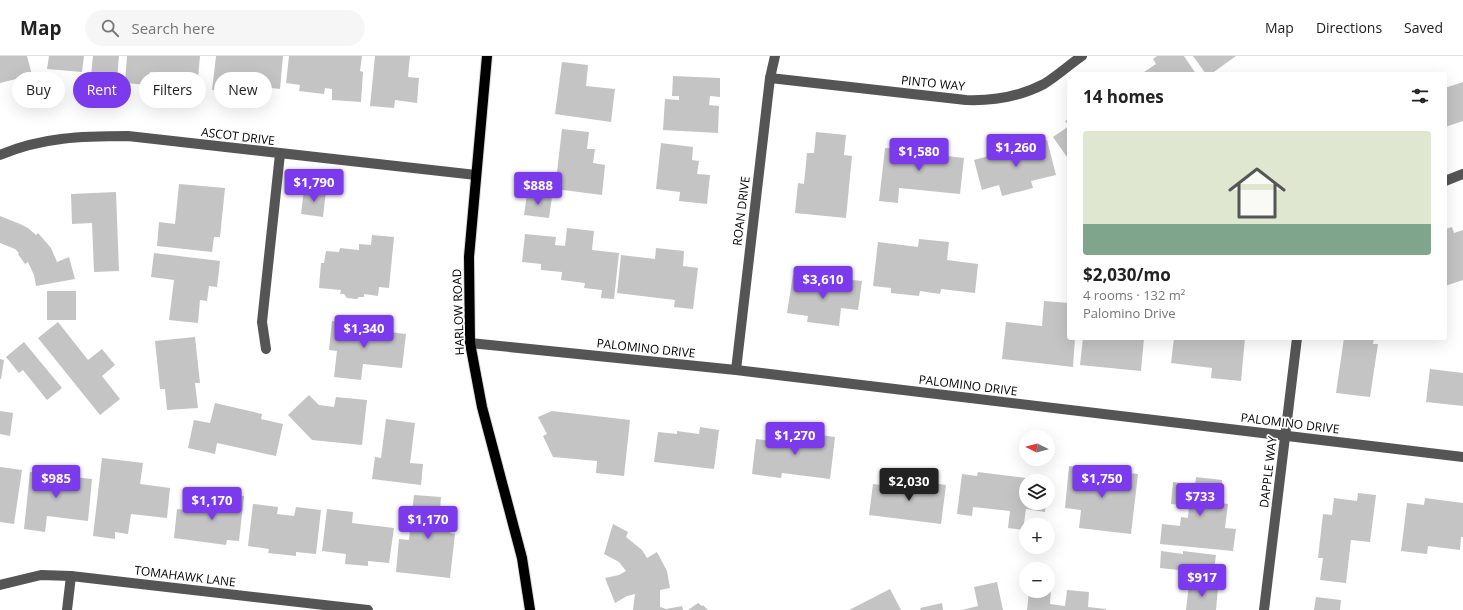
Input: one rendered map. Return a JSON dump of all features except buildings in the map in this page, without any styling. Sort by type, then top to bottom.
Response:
[{"type":"main road","name":"HARLOW ROAD","points":[[487,56],[469,257],[470,343],[482,408],[522,558],[530,610]]},
{"type":"street","name":"ROAN DRIVE","points":[[736,370],[770,78],[774,56]]},
{"type":"street","name":"PINTO WAY","points":[[770,78],[966,100],[992,100],[1013,97],[1045,83],[1082,56]]},
{"type":"street","name":"ASCOT DRIVE","points":[[0,155],[40,142],[106,136],[128,136],[476,175]]},
{"type":"street","points":[[266,349],[262,322],[280,154]]},
{"type":"street","points":[[1447,179],[1463,174]]},
{"type":"street","name":"DAPPLE WAY","points":[[1264,610],[1297,340]]},
{"type":"street","name":"PALOMINO DRIVE","points":[[470,343],[736,370],[1463,457]]},
{"type":"street","name":"TOMAHAWK LANE","points":[[0,585],[41,574],[71,576],[368,610]]},
{"type":"street","points":[[67,610],[71,576]]}]
